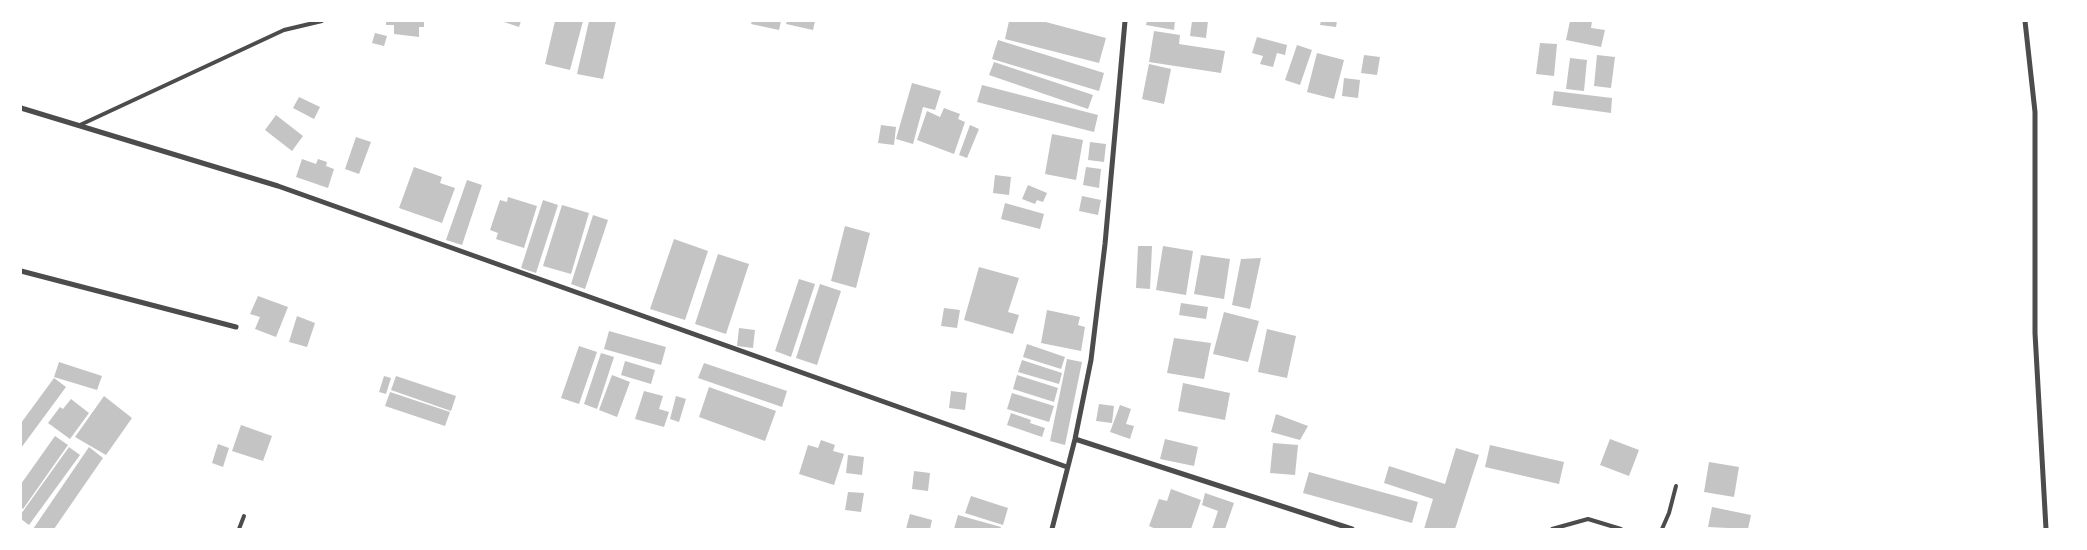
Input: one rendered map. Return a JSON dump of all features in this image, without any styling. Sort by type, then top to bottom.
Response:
[{"type":"street","points":[[1052,529],[1075,439],[1092,360],[1105,244],[1125,21]]},
{"type":"street","points":[[2025,21],[2035,112],[2035,333],[2046,529]]},
{"type":"street","points":[[21,108],[278,186],[1067,468]]},
{"type":"street","points":[[21,272],[236,327]]},
{"type":"street","points":[[1075,439],[1352,529]]},
{"type":"lane","points":[[80,125],[284,30],[322,21]]},
{"type":"lane","points":[[1662,529],[1669,513],[1676,486]]},
{"type":"lane","points":[[238,529],[244,516]]},
{"type":"lane","points":[[1552,529],[1588,519],[1621,529]]},
{"type":"building","points":[[386,21],[424,21],[424,27],[419,27],[419,37],[394,34],[394,25],[386,25]]},
{"type":"building","points":[[501,21],[521,21],[519,27]]},
{"type":"building","points":[[555,21],[583,21],[570,70],[545,64]]},
{"type":"building","points":[[589,21],[616,21],[603,79],[577,74]]},
{"type":"building","points":[[752,21],[781,21],[779,30],[751,24]]},
{"type":"building","points":[[787,21],[815,21],[813,30],[786,24]]},
{"type":"building","points":[[1009,21],[1042,21],[1106,38],[1099,63],[1005,39]]},
{"type":"building","points":[[1147,21],[1175,21],[1174,30],[1146,25]]},
{"type":"building","points":[[1192,21],[1208,21],[1206,38],[1190,36]]},
{"type":"building","points":[[1321,21],[1337,21],[1336,27],[1320,25]]},
{"type":"building","points":[[1570,21],[1592,21],[1591,28],[1605,30],[1601,47],[1566,40]]},
{"type":"building","points":[[1154,31],[1180,35],[1179,44],[1225,51],[1221,73],[1149,62]]},
{"type":"building","points":[[375,33],[387,36],[384,46],[372,43]]},
{"type":"building","points":[[1257,37],[1287,45],[1285,55],[1277,53],[1273,67],[1260,64],[1263,56],[1252,53]]},
{"type":"building","points":[[998,40],[1104,73],[1099,91],[992,59]]},
{"type":"building","points":[[1540,43],[1557,44],[1554,76],[1536,74]]},
{"type":"building","points":[[1297,45],[1312,50],[1300,85],[1285,80]]},
{"type":"building","points":[[1317,53],[1344,60],[1334,99],[1307,92]]},
{"type":"building","points":[[1364,55],[1380,57],[1377,75],[1361,73]]},
{"type":"building","points":[[1597,55],[1615,57],[1611,88],[1594,86]]},
{"type":"building","points":[[1570,58],[1587,60],[1584,91],[1566,89]]},
{"type":"building","points":[[994,62],[1093,95],[1088,109],[989,75]]},
{"type":"building","points":[[1149,64],[1171,69],[1164,104],[1142,99]]},
{"type":"building","points":[[1344,78],[1360,80],[1358,98],[1342,96]]},
{"type":"building","points":[[912,83],[941,91],[935,110],[923,107],[913,144],[896,139]]},
{"type":"building","points":[[982,85],[1098,115],[1094,132],[977,102]]},
{"type":"building","points":[[1554,91],[1612,98],[1611,113],[1552,105]]},
{"type":"building","points":[[299,97],[320,107],[314,119],[293,108]]},
{"type":"building","points":[[944,108],[960,114],[958,119],[965,122],[954,154],[917,140],[927,111],[940,117]]},
{"type":"building","points":[[276,115],[303,136],[292,151],[265,130]]},
{"type":"building","points":[[881,125],[896,127],[894,145],[878,143]]},
{"type":"building","points":[[970,125],[979,129],[967,158],[959,155]]},
{"type":"building","points":[[1052,134],[1083,140],[1076,180],[1045,174]]},
{"type":"building","points":[[356,137],[371,142],[359,174],[345,169]]},
{"type":"building","points":[[1090,142],[1106,144],[1104,162],[1088,160]]},
{"type":"building","points":[[302,159],[316,164],[318,159],[327,162],[326,166],[334,169],[328,188],[296,177]]},
{"type":"building","points":[[414,167],[442,177],[440,183],[455,188],[442,223],[399,208]]},
{"type":"building","points":[[1086,167],[1101,169],[1099,188],[1083,185]]},
{"type":"building","points":[[995,175],[1011,177],[1009,195],[993,193]]},
{"type":"building","points":[[467,180],[482,185],[462,245],[446,240]]},
{"type":"building","points":[[1028,185],[1047,193],[1043,202],[1037,200],[1035,204],[1022,199]]},
{"type":"building","points":[[1082,196],[1101,200],[1098,215],[1079,211]]},
{"type":"building","points":[[508,197],[537,206],[524,248],[496,239],[498,233],[490,230],[500,200],[507,202]]},
{"type":"building","points":[[543,200],[558,205],[536,273],[521,268]]},
{"type":"building","points":[[1005,203],[1044,214],[1040,229],[1001,219]]},
{"type":"building","points":[[562,205],[589,213],[571,274],[543,266]]},
{"type":"building","points":[[593,215],[608,220],[585,289],[571,284]]},
{"type":"building","points":[[845,226],[870,233],[856,288],[831,281]]},
{"type":"building","points":[[674,239],[708,251],[685,320],[650,309]]},
{"type":"building","points":[[1138,246],[1152,246],[1150,289],[1136,288]]},
{"type":"building","points":[[1163,246],[1193,251],[1186,295],[1156,290]]},
{"type":"building","points":[[718,254],[749,264],[726,334],[695,324]]},
{"type":"building","points":[[1201,255],[1230,259],[1224,299],[1194,294]]},
{"type":"building","points":[[1261,258],[1250,309],[1232,305],[1241,259]]},
{"type":"building","points":[[979,267],[1019,278],[1008,312],[1019,315],[1013,334],[964,320]]},
{"type":"building","points":[[799,279],[815,284],[791,357],[775,351]]},
{"type":"building","points":[[820,284],[841,291],[817,365],[796,358]]},
{"type":"building","points":[[258,296],[288,307],[276,337],[255,329],[260,317],[250,314]]},
{"type":"building","points":[[1181,303],[1208,307],[1206,319],[1179,315]]},
{"type":"building","points":[[944,308],[960,310],[957,328],[941,326]]},
{"type":"building","points":[[1047,310],[1080,317],[1078,325],[1085,327],[1081,351],[1041,343]]},
{"type":"building","points":[[1224,312],[1259,321],[1248,362],[1213,354]]},
{"type":"building","points":[[297,316],[315,323],[307,347],[289,342]]},
{"type":"building","points":[[739,328],[755,330],[753,348],[737,346]]},
{"type":"building","points":[[1267,329],[1296,336],[1287,378],[1258,372]]},
{"type":"building","points":[[609,331],[666,347],[661,365],[604,349]]},
{"type":"building","points":[[1174,338],[1211,343],[1204,379],[1167,373]]},
{"type":"building","points":[[1027,344],[1065,357],[1061,369],[1023,357]]},
{"type":"building","points":[[579,346],[597,352],[579,404],[561,398]]},
{"type":"building","points":[[601,353],[614,357],[597,409],[584,404]]},
{"type":"building","points":[[1067,359],[1082,362],[1065,445],[1050,441]]},
{"type":"building","points":[[1022,360],[1062,373],[1059,384],[1018,372]]},
{"type":"building","points":[[625,361],[655,370],[651,384],[621,375]]},
{"type":"building","points":[[59,362],[102,376],[97,390],[54,377]]},
{"type":"building","points":[[704,363],[787,391],[782,407],[698,378]]},
{"type":"building","points":[[612,375],[630,382],[617,417],[599,410]]},
{"type":"building","points":[[1017,375],[1058,388],[1054,402],[1013,389]]},
{"type":"building","points":[[384,376],[391,378],[386,394],[379,392]]},
{"type":"building","points":[[396,376],[456,396],[451,411],[391,390]]},
{"type":"building","points":[[54,378],[66,387],[21,448],[21,423]]},
{"type":"building","points":[[1183,383],[1230,393],[1225,420],[1178,411]]},
{"type":"building","points":[[709,387],[776,411],[765,441],[699,417]]},
{"type":"building","points":[[644,391],[663,396],[659,409],[669,412],[664,427],[635,419]]},
{"type":"building","points":[[951,391],[967,393],[965,410],[949,408]]},
{"type":"building","points":[[390,392],[450,412],[445,426],[385,406]]},
{"type":"building","points":[[1012,393],[1054,406],[1049,422],[1007,409]]},
{"type":"building","points":[[104,396],[132,418],[106,455],[75,437]]},
{"type":"building","points":[[676,396],[686,399],[679,422],[670,419]]},
{"type":"building","points":[[71,399],[89,413],[70,439],[48,423],[60,407],[63,409]]},
{"type":"building","points":[[1099,404],[1114,406],[1112,423],[1096,421]]},
{"type":"building","points":[[1120,405],[1131,409],[1126,424],[1134,426],[1130,439],[1110,432]]},
{"type":"building","points":[[1011,413],[1031,420],[1030,423],[1045,428],[1042,437],[1007,425]]},
{"type":"building","points":[[1276,414],[1308,426],[1300,440],[1271,432]]},
{"type":"building","points":[[241,425],[272,436],[263,461],[232,451]]},
{"type":"building","points":[[55,436],[68,445],[23,509],[21,507],[21,484]]},
{"type":"building","points":[[1165,439],[1198,447],[1194,466],[1160,459]]},
{"type":"building","points":[[1610,439],[1639,450],[1629,476],[1600,465]]},
{"type":"building","points":[[821,440],[835,445],[833,451],[844,454],[834,485],[799,474],[808,445],[818,448]]},
{"type":"building","points":[[1273,443],[1298,445],[1295,475],[1270,473]]},
{"type":"building","points":[[218,444],[229,448],[223,467],[212,463]]},
{"type":"building","points":[[1490,445],[1564,462],[1559,484],[1485,467]]},
{"type":"building","points":[[69,447],[80,455],[29,525],[21,519],[21,514]]},
{"type":"building","points":[[89,447],[103,458],[54,529],[33,529]]},
{"type":"building","points":[[1456,448],[1479,455],[1455,529],[1424,529],[1433,499],[1384,483],[1389,466],[1445,484]]},
{"type":"building","points":[[848,455],[864,457],[862,475],[846,473]]},
{"type":"building","points":[[1709,462],[1739,467],[1734,497],[1704,492]]},
{"type":"building","points":[[914,471],[930,473],[928,491],[912,489]]},
{"type":"building","points":[[1309,472],[1418,502],[1412,523],[1303,493]]},
{"type":"building","points":[[1171,489],[1201,500],[1191,529],[1156,529],[1149,526],[1159,499],[1167,501]]},
{"type":"building","points":[[848,492],[864,493],[861,512],[845,510]]},
{"type":"building","points":[[1205,493],[1234,503],[1225,529],[1212,529],[1218,511],[1202,505]]},
{"type":"building","points":[[971,496],[1008,508],[1003,525],[965,513]]},
{"type":"building","points":[[1712,507],[1751,515],[1748,529],[1708,527]]},
{"type":"building","points":[[910,514],[932,520],[930,529],[906,529]]},
{"type":"building","points":[[958,515],[1001,527],[1000,529],[954,529]]}]
